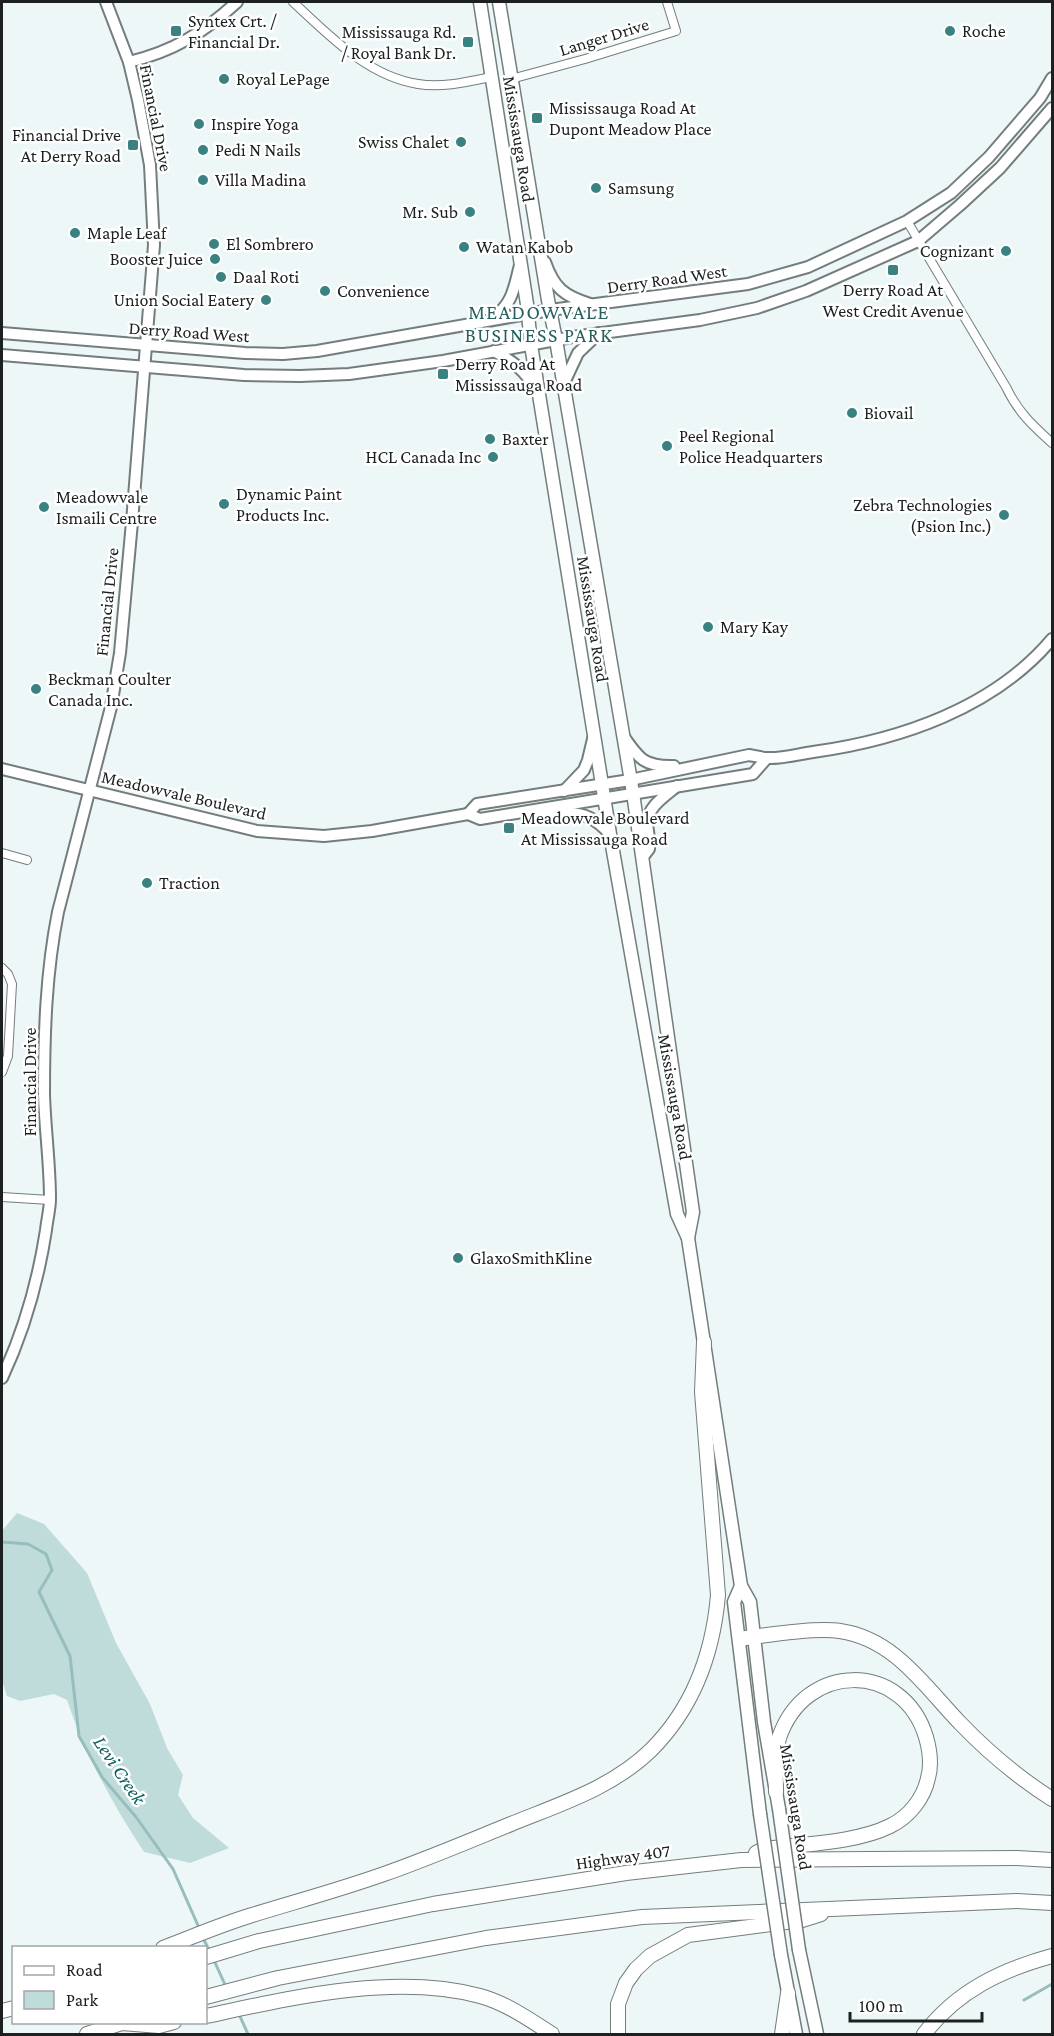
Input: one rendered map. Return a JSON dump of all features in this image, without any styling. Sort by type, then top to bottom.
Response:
[{"type":"highway","points":[[166,1946],[246,1917],[384,1874],[579,1798],[625,1772],[651,1750],[677,1720],[704,1669],[716,1622],[718,1595],[702,1392],[704,1342]]},
{"type":"highway","points":[[740,1639],[839,1630],[864,1637],[881,1645],[896,1655],[924,1681],[960,1724],[1007,1768],[1053,1799]]},
{"type":"highway","points":[[741,1860],[764,1849],[858,1837],[888,1827],[900,1820],[919,1800],[926,1788],[931,1768],[930,1748],[922,1722],[909,1703],[892,1691],[872,1683],[842,1680],[817,1689],[802,1700],[792,1712],[779,1738],[775,1758],[776,1792]]},
{"type":"highway","name":"Highway 407","points":[[207,1957],[260,1941],[433,1904],[626,1873],[741,1860],[1017,1858],[1053,1860]]},
{"type":"highway","points":[[207,1997],[278,1978],[486,1938],[642,1917],[1017,1901],[1053,1903]]},
{"type":"highway","points":[[618,2034],[618,2004],[626,1983],[636,1969],[659,1950],[688,1935],[802,1920],[840,1908]]},
{"type":"highway","points":[[924,2034],[957,2000],[984,1982],[1019,1965],[1053,1956]]},
{"type":"highway","points":[[207,2016],[286,1999],[410,1985],[482,1996],[515,2011],[552,2034]]},
{"type":"highway","points":[[782,2034],[788,1993]]},
{"type":"highway","points":[[87,2034],[120,2024]]},
{"type":"highway","points":[[135,2024],[159,2026],[166,2024]]},
{"type":"main road","name":"Financial Drive","points":[[2,1378],[13,1355],[30,1304],[43,1252],[50,1200],[44,1095],[46,999],[58,912],[111,707],[120,653],[147,345],[154,245],[150,165],[129,62],[106,2]]},
{"type":"main road","points":[[129,62],[159,54],[192,38],[215,22],[237,2]]},
{"type":"main road","name":"Mississauga Road","points":[[480,2],[531,345],[610,834],[677,1214],[688,1238],[741,1586],[750,1602],[764,1722],[799,1950],[817,2034]]},
{"type":"main road","name":"Mississauga Road","points":[[499,2],[632,787],[693,1212],[688,1238]]},
{"type":"main road","name":"Derry Road West","points":[[2,333],[245,353],[284,354],[317,351],[550,310],[748,284],[808,267],[907,221],[951,192],[989,157],[1040,98],[1053,78]]},
{"type":"main road","name":"Derry Road West","points":[[2,355],[244,375],[349,374],[443,361],[599,333],[700,320],[756,308],[806,291],[918,241],[1000,168],[1053,108]]},
{"type":"main road","points":[[540,247],[549,273],[559,290],[575,300],[593,306]]},
{"type":"main road","points":[[491,320],[511,299],[520,264]]},
{"type":"main road","points":[[563,385],[578,353],[599,333]]},
{"type":"main road","points":[[494,351],[523,370],[539,392]]},
{"type":"main road","name":"Meadowvale Boulevard","points":[[632,787],[685,768],[749,755],[767,758],[836,749],[900,735],[985,695],[1022,670],[1053,639]]},
{"type":"main road","points":[[564,791],[584,770],[594,735]]},
{"type":"main road","points":[[623,735],[635,753],[648,763],[685,768]]},
{"type":"main road","name":"Meadowvale Boulevard","points":[[2,769],[257,831],[324,836],[372,831],[468,814],[480,819],[539,809],[604,791],[632,787],[677,786],[753,774],[767,758]]},
{"type":"main road","points":[[642,858],[649,849],[647,824],[650,812],[677,786]]},
{"type":"main road","name":"Meadowvale Boulevard","points":[[468,814],[477,804],[564,791],[604,791]]},
{"type":"main road","points":[[539,809],[549,814],[571,813],[587,816],[597,821],[610,834]]},
{"type":"main road","name":"Mississauga Road","points":[[741,1586],[734,1602],[760,1814],[781,1955],[796,2034]]},
{"type":"street","points":[[293,2],[338,44],[369,65],[389,75],[418,84],[432,85],[458,84],[491,77]]},
{"type":"street","name":"Langer Drive","points":[[511,79],[676,31],[667,2]]},
{"type":"street","points":[[907,221],[1016,406],[1053,443]]},
{"type":"street","points":[[2,853],[27,860]]},
{"type":"street","points":[[2,968],[8,974],[12,984],[9,1056],[2,1072]]},
{"type":"street","points":[[2,1197],[50,1200]]},
{"type":"green space","points":[[17,1513],[44,1524],[87,1573],[116,1643],[150,1704],[167,1748],[183,1775],[178,1795],[193,1818],[229,1848],[190,1863],[144,1852],[101,1779],[82,1740],[67,1700],[54,1694],[20,1701],[7,1696],[2,1680],[2,1531]]},
{"type":"waterway","name":"Levi Creek","points":[[2,1542],[28,1544],[46,1554],[52,1570],[39,1592],[70,1656],[79,1736],[102,1777],[136,1817],[173,1869],[200,1930]]},
{"type":"waterway","name":"Levi Creek","points":[[202,1936],[210,1952]]},
{"type":"waterway","name":"Levi Creek","points":[[213,1958],[226,1987]]},
{"type":"waterway","points":[[1024,2000],[1052,1984]]},
{"type":"waterway","name":"Levi Creek","points":[[238,2012],[248,2034]]},
{"type":"place","name":"Syntex Crt. / Financial Dr.","points":[[176,31]]},
{"type":"place","name":"Roche","points":[[950,31]]},
{"type":"place","name":"Mississauga Rd. / Royal Bank Dr.","points":[[468,42]]},
{"type":"place","name":"Royal LePage","points":[[224,79]]},
{"type":"place","name":"Mississauga Road At Dupont Meadow Place","points":[[537,118]]},
{"type":"place","name":"Inspire Yoga","points":[[199,124]]},
{"type":"place","name":"Swiss Chalet","points":[[461,142]]},
{"type":"place","name":"Financial Drive At Derry Road","points":[[133,145]]},
{"type":"place","name":"Pedi N Nails","points":[[203,150]]},
{"type":"place","name":"Villa Madina","points":[[203,180]]},
{"type":"place","name":"Samsung","points":[[596,188]]},
{"type":"place","name":"Mr. Sub","points":[[470,212]]},
{"type":"place","name":"Maple Leaf","points":[[75,233]]},
{"type":"place","name":"El Sombrero","points":[[214,244]]},
{"type":"place","name":"Watan Kabob","points":[[464,247]]},
{"type":"place","name":"Cognizant","points":[[1006,251]]},
{"type":"place","name":"Booster Juice","points":[[215,259]]},
{"type":"place","name":"Derry Road At West Credit Avenue","points":[[893,270]]},
{"type":"place","name":"Daal Roti","points":[[221,277]]},
{"type":"place","name":"Convenience","points":[[325,291]]},
{"type":"place","name":"Union Social Eatery","points":[[266,300]]},
{"type":"place","name":"Derry Road At Mississauga Road","points":[[443,374]]},
{"type":"place","name":"Biovail","points":[[852,413]]},
{"type":"place","name":"Baxter","points":[[490,439]]},
{"type":"place","name":"Peel Regional Police Headquarters","points":[[667,446]]},
{"type":"place","name":"HCL Canada Inc","points":[[493,457]]},
{"type":"place","name":"Dynamic Paint Products Inc.","points":[[224,504]]},
{"type":"place","name":"Meadowvale Ismaili Centre","points":[[44,507]]},
{"type":"place","name":"Zebra Technologies (Psion Inc.)","points":[[1004,515]]},
{"type":"place","name":"Mary Kay","points":[[708,627]]},
{"type":"place","name":"Beckman Coulter Canada Inc.","points":[[36,689]]},
{"type":"place","name":"Meadowvale Boulevard At Mississauga Road","points":[[509,828]]},
{"type":"place","name":"Traction","points":[[147,883]]},
{"type":"place","name":"GlaxoSmithKline","points":[[458,1258]]},
{"type":"district","name":"MEADOWVALE BUSINESS PARK","points":[[539,324]]}]
